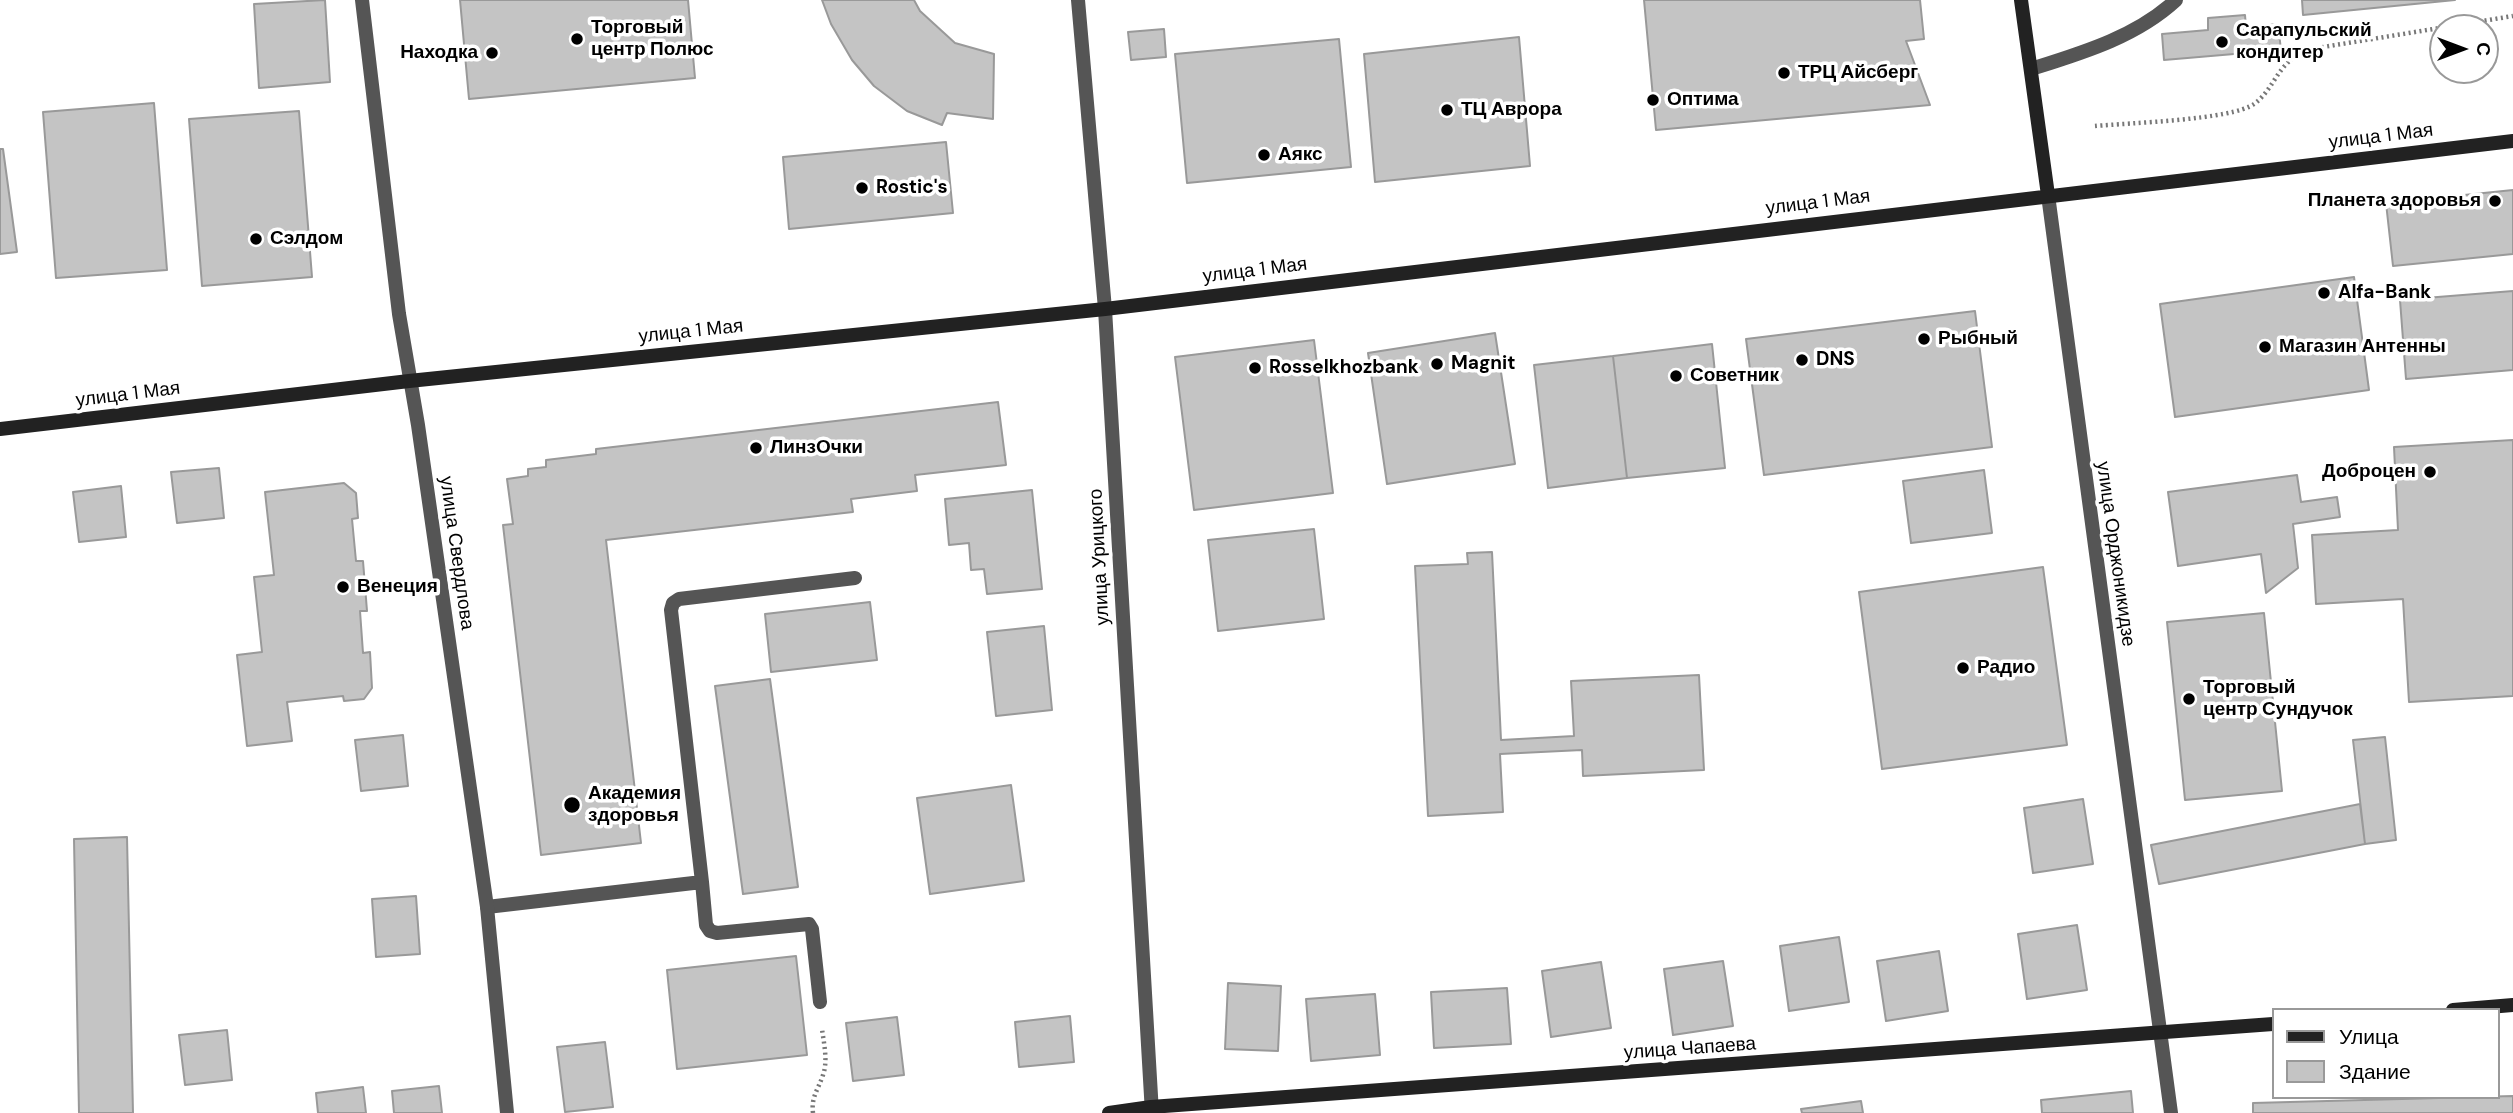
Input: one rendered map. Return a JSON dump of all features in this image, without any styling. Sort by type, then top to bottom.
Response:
[{"type":"main road","name":"улица Орджоникидзе","points":[[2021,0],[2048,195]]},
{"type":"main road","name":"улица 1 Мая","points":[[0,429],[410,381],[1105,309],[2513,141]]},
{"type":"main road","points":[[2477,1008],[2513,1005]]},
{"type":"main road","name":"улица Чапаева","points":[[1109,1113],[2272,1024]]},
{"type":"street","name":"улица Свердлова","points":[[362,0],[399,314],[418,425],[487,907],[508,1113]]},
{"type":"street","name":"улица Урицкого","points":[[1078,0],[1105,309],[1151,1110]]},
{"type":"street","points":[[2031,69],[2100,47],[2165,10],[2176,0]]},
{"type":"street","name":"улица Орджоникидзе","points":[[2048,195],[2171,1113]]},
{"type":"street","points":[[820,1002],[812,929],[809,924],[717,933],[710,931],[706,925],[671,610],[673,603],[679,598],[855,578]]},
{"type":"street","points":[[487,907],[702,882]]},
{"type":"path","points":[[2095,126],[2229,113],[2253,105],[2270,89],[2278,73],[2292,59],[2311,49],[2513,16]]},
{"type":"path","points":[[813,1113],[813,1096],[823,1077],[825,1057]]},
{"type":"building","points":[[325,0],[330,82],[259,88],[254,4]]},
{"type":"building","name":"Торговый центр Полюс","points":[[460,0],[688,0],[695,78],[469,99]]},
{"type":"building","points":[[822,0],[914,0],[920,11],[955,43],[994,54],[993,119],[947,113],[942,125],[907,111],[874,86],[852,60],[831,24]]},
{"type":"building","name":"ТРЦ Айсберг","points":[[1644,0],[1920,0],[1924,39],[1906,41],[1930,105],[1656,130]]},
{"type":"building","points":[[2302,0],[2455,0],[2303,15]]},
{"type":"building","name":"Сарапульский кондитер","points":[[2245,15],[2246,27],[2278,24],[2281,50],[2164,60],[2162,34],[2208,30],[2208,18]]},
{"type":"building","points":[[1164,29],[1166,57],[1131,60],[1128,32]]},
{"type":"building","name":"ТЦ Аврора","points":[[1519,37],[1530,166],[1375,182],[1364,54]]},
{"type":"building","points":[[1339,39],[1351,167],[1187,183],[1175,54]]},
{"type":"building","points":[[154,103],[167,270],[56,278],[43,112]]},
{"type":"building","points":[[299,111],[312,277],[202,286],[189,119]]},
{"type":"building","points":[[946,142],[953,213],[789,229],[783,157]]},
{"type":"building","points":[[0,149],[3,149],[17,252],[0,254]]},
{"type":"building","points":[[2513,190],[2513,254],[2393,266],[2386,203]]},
{"type":"building","name":"Магазин Антенны","points":[[2354,277],[2369,390],[2175,417],[2160,304]]},
{"type":"building","points":[[2513,291],[2513,370],[2406,379],[2400,300]]},
{"type":"building","points":[[1975,311],[1992,447],[1764,475],[1746,339]]},
{"type":"building","points":[[1495,333],[1515,464],[1387,484],[1368,353]]},
{"type":"building","points":[[1314,340],[1333,493],[1194,510],[1175,357]]},
{"type":"building","points":[[1712,344],[1725,468],[1627,478],[1613,356]]},
{"type":"building","points":[[1613,356],[1627,478],[1548,488],[1534,365]]},
{"type":"building","points":[[998,402],[1006,465],[915,475],[917,491],[851,499],[853,512],[606,540],[641,843],[541,855],[503,525],[513,524],[507,479],[528,476],[528,469],[546,467],[546,460],[596,454],[596,449]]},
{"type":"building","points":[[2513,440],[2513,696],[2409,702],[2403,599],[2316,604],[2312,535],[2398,530],[2394,447]]},
{"type":"building","points":[[219,468],[224,518],[177,523],[171,472]]},
{"type":"building","points":[[1984,470],[1992,533],[1911,543],[1903,481]]},
{"type":"building","points":[[2297,475],[2301,502],[2337,497],[2340,517],[2293,524],[2298,568],[2266,593],[2261,554],[2178,566],[2168,492]]},
{"type":"building","points":[[344,483],[356,493],[358,518],[352,519],[356,561],[363,561],[367,611],[360,611],[363,653],[370,652],[372,688],[364,699],[344,701],[343,696],[287,702],[292,741],[247,746],[237,655],[262,652],[254,577],[274,575],[265,492]]},
{"type":"building","points":[[121,486],[126,537],[79,542],[73,492]]},
{"type":"building","points":[[1032,490],[1042,589],[987,594],[984,569],[971,570],[969,543],[949,545],[945,499]]},
{"type":"building","points":[[1314,529],[1324,619],[1218,631],[1208,540]]},
{"type":"building","points":[[1492,552],[1501,740],[1574,736],[1571,681],[1699,675],[1704,770],[1583,776],[1582,750],[1500,754],[1503,812],[1428,816],[1415,566],[1468,564],[1467,553]]},
{"type":"building","name":"Радио","points":[[2043,567],[2067,745],[1882,769],[1859,592]]},
{"type":"building","points":[[870,602],[877,660],[771,672],[765,614]]},
{"type":"building","points":[[2264,613],[2282,791],[2185,800],[2167,622]]},
{"type":"building","points":[[1044,626],[1052,710],[996,716],[987,632]]},
{"type":"building","points":[[770,679],[798,887],[743,894],[715,686]]},
{"type":"building","points":[[403,735],[408,786],[361,791],[355,740]]},
{"type":"building","points":[[2385,737],[2396,840],[2365,844],[2353,740]]},
{"type":"building","points":[[1011,785],[1024,881],[930,894],[917,798]]},
{"type":"building","points":[[2083,799],[2093,864],[2033,873],[2024,808]]},
{"type":"building","points":[[2360,804],[2365,844],[2159,884],[2151,845]]},
{"type":"building","points":[[127,837],[133,1113],[79,1113],[74,839]]},
{"type":"building","points":[[416,896],[420,954],[376,957],[372,899]]},
{"type":"building","points":[[2077,925],[2087,990],[2027,999],[2018,934]]},
{"type":"building","points":[[1839,937],[1849,1002],[1789,1011],[1780,946]]},
{"type":"building","points":[[1939,951],[1948,1011],[1886,1021],[1877,961]]},
{"type":"building","points":[[796,956],[807,1055],[677,1069],[667,970]]},
{"type":"building","points":[[1723,961],[1733,1026],[1673,1035],[1664,969]]},
{"type":"building","points":[[1601,962],[1611,1028],[1551,1037],[1542,971]]},
{"type":"building","points":[[1228,983],[1281,986],[1278,1051],[1225,1049]]},
{"type":"building","points":[[1507,988],[1511,1044],[1434,1048],[1431,992]]},
{"type":"building","points":[[1375,994],[1380,1055],[1311,1061],[1306,999]]},
{"type":"building","points":[[1070,1016],[1074,1062],[1019,1067],[1015,1022]]},
{"type":"building","points":[[897,1017],[904,1075],[853,1081],[846,1023]]},
{"type":"building","points":[[227,1030],[232,1080],[185,1085],[179,1035]]},
{"type":"building","points":[[605,1042],[613,1107],[565,1112],[557,1047]]},
{"type":"building","points":[[439,1086],[442,1113],[394,1113],[392,1091]]},
{"type":"building","points":[[363,1087],[366,1113],[318,1113],[316,1093]]},
{"type":"building","points":[[2131,1091],[2133,1113],[2042,1113],[2041,1100]]},
{"type":"building","points":[[2499,1096],[2513,1096],[2513,1113],[2253,1113],[2253,1103],[2499,1099]]},
{"type":"building","points":[[1861,1101],[1863,1113],[1802,1113],[1801,1109]]},
{"type":"place","name":"Торговый центр Полюс","points":[[577,39]]},
{"type":"place","name":"Сарапульский кондитер","points":[[2222,42]]},
{"type":"place","name":"Находка","points":[[492,53]]},
{"type":"place","name":"ТРЦ Айсберг","points":[[1784,73]]},
{"type":"place","name":"Оптима","points":[[1653,100]]},
{"type":"place","name":"ТЦ Аврора","points":[[1447,110]]},
{"type":"place","name":"Аякс","points":[[1264,155]]},
{"type":"place","name":"Rostic's","points":[[862,188]]},
{"type":"place","name":"Планета здоровья","points":[[2495,201]]},
{"type":"place","name":"Сэлдом","points":[[256,239]]},
{"type":"place","name":"Alfa-Bank","points":[[2324,293]]},
{"type":"place","name":"Рыбный","points":[[1924,339]]},
{"type":"place","name":"Магазин Антенны","points":[[2265,347]]},
{"type":"place","name":"DNS","points":[[1802,360]]},
{"type":"place","name":"Magnit","points":[[1437,364]]},
{"type":"place","name":"Rosselkhozbank","points":[[1255,368]]},
{"type":"place","name":"Советник","points":[[1676,376]]},
{"type":"place","name":"ЛинзОчки","points":[[756,448]]},
{"type":"place","name":"Доброцен","points":[[2430,472]]},
{"type":"place","name":"Венеция","points":[[343,587]]},
{"type":"place","name":"Радио","points":[[1963,668]]},
{"type":"place","name":"Торговый центр Сундучок","points":[[2189,699]]},
{"type":"place","name":"Академия здоровья","points":[[572,805]]}]
